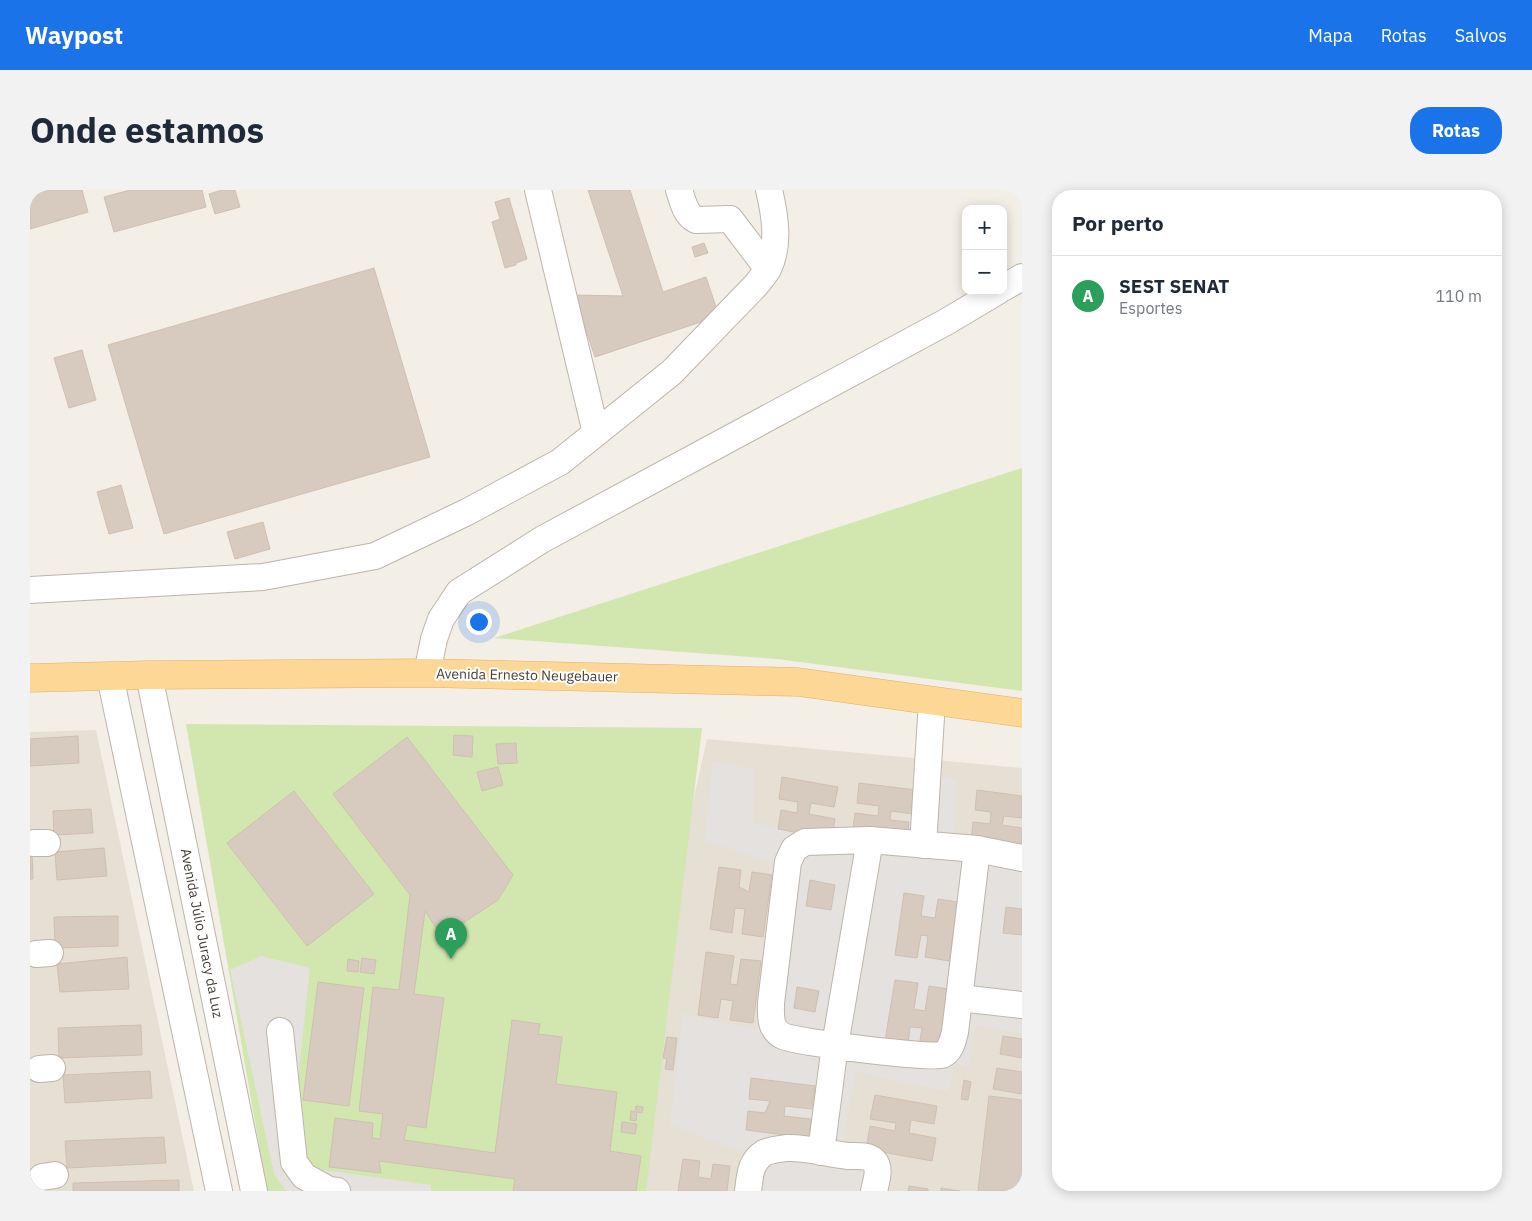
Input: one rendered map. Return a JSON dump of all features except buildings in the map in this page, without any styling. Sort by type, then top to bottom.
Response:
[{"type":"main road","name":"Avenida Ernesto Neugebauer","points":[[30,678],[149,675],[427,673],[798,682],[1022,713]]},
{"type":"street","points":[[538,190],[596,433]]},
{"type":"street","points":[[678,190],[691,218],[696,220],[730,219],[768,269]]},
{"type":"street","points":[[30,590],[263,578],[375,556],[467,512],[560,462],[672,372],[756,285],[768,269],[775,248],[774,210],[769,190]]},
{"type":"street","points":[[1007,286],[1022,277]]},
{"type":"street","points":[[427,673],[434,639],[441,619],[459,592],[543,539],[946,322],[991,295]]},
{"type":"street","name":"Avenida Júlio Juracy da Luz","points":[[149,675],[254,1191]]},
{"type":"street","points":[[110,676],[218,1191]]},
{"type":"street","points":[[923,844],[932,701]]},
{"type":"street","points":[[822,1152],[835,1045],[870,840]]},
{"type":"street","points":[[977,849],[955,1032],[952,1046],[942,1055],[926,1056],[801,1041],[783,1036],[774,1030],[771,1020],[770,1003],[788,862],[794,849],[805,842],[870,840],[977,849],[1022,858]]},
{"type":"street","points":[[960,998],[1022,1005]]},
{"type":"street","points":[[280,1030],[294,1162],[304,1176],[329,1190],[336,1191]]},
{"type":"street","points":[[748,1191],[751,1168],[758,1158],[764,1153],[788,1148],[870,1158],[876,1162],[878,1170],[874,1191]]},
{"type":"shaded area","points":[[96,730],[194,1191],[30,1191],[30,732]]},
{"type":"shaded area","points":[[707,739],[1022,768],[1022,1191],[645,1191],[656,967]]},
{"type":"shaded area","points":[[712,761],[754,769],[753,823],[906,852],[912,771],[957,779],[954,855],[1022,865],[1022,1034],[975,1025],[970,1066],[954,1065],[949,1092],[856,1072],[842,1147],[886,1157],[882,1191],[736,1191],[743,1152],[670,1125],[683,1013],[756,1030],[777,864],[705,841]]},
{"type":"shaded area","points":[[261,956],[310,968],[289,1165],[431,1185],[431,1191],[286,1191],[274,1174],[230,970]]},
{"type":"green space","points":[[1022,468],[1022,691],[777,659],[494,638]]},
{"type":"green space","points":[[186,724],[702,728],[646,1191],[267,1191]]},
{"type":"place","name":"SEST SENAT","points":[[451,959]]}]
